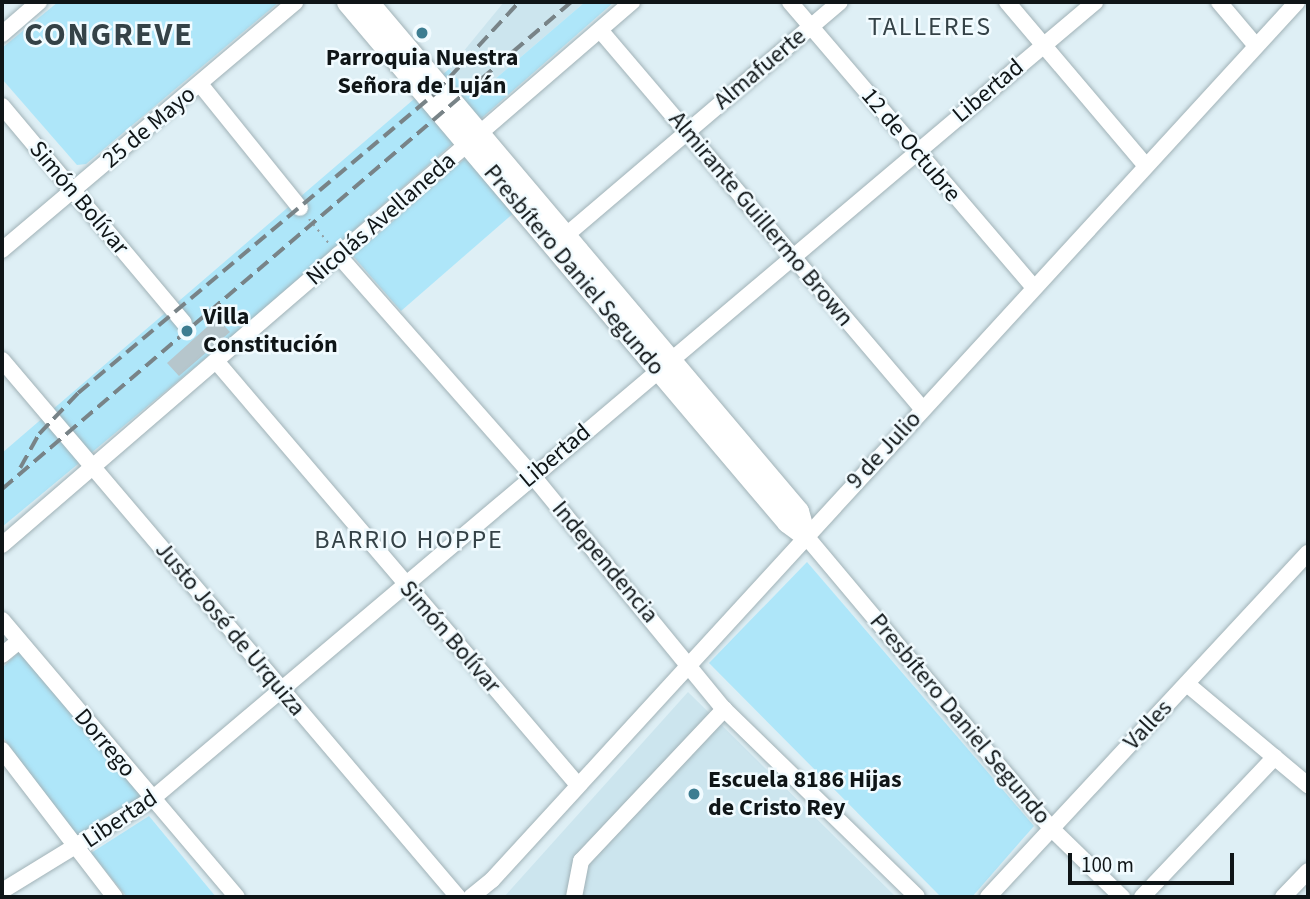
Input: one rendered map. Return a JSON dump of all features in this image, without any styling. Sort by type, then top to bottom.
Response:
[{"type":"main road","name":"Presbítero Daniel Segundo","points":[[347,2],[473,139],[664,364],[787,522],[805,535]]},
{"type":"main road","name":"Presbítero Daniel Segundo","points":[[368,2],[473,139]]},
{"type":"street","points":[[2,34],[38,2]]},
{"type":"street","name":"25 de Mayo","points":[[2,250],[295,2]]},
{"type":"street","name":"Nicolás Avellaneda","points":[[2,545],[632,2]]},
{"type":"street","name":"12 de Octubre","points":[[790,2],[1033,288]]},
{"type":"street","name":"Almafuerte","points":[[559,240],[840,2]]},
{"type":"street","points":[[1007,2],[1146,166]]},
{"type":"street","name":"Libertad","points":[[2,891],[152,799],[916,150],[1095,2]]},
{"type":"street","points":[[1219,2],[1256,46]]},
{"type":"street","name":"9 de Julio","points":[[471,897],[1297,2]]},
{"type":"street","name":"Almirante Guillermo Brown","points":[[600,30],[922,408]]},
{"type":"street","points":[[200,85],[300,208]]},
{"type":"street","name":"Simón Bolívar","points":[[2,106],[184,323]]},
{"type":"street","name":"Independencia","points":[[338,255],[533,476],[724,709],[917,897]]},
{"type":"street","name":"Justo José de Urquiza","points":[[2,359],[458,897]]},
{"type":"street","name":"Simón Bolívar","points":[[216,361],[577,784]]},
{"type":"street","name":"Presbítero Daniel Segundo","points":[[805,535],[1052,829],[1122,897]]},
{"type":"street","name":"Valles","points":[[988,897],[1308,553]]},
{"type":"street","name":"Dorrego","points":[[2,620],[237,897]]},
{"type":"street","points":[[2,655],[19,641]]},
{"type":"street","points":[[1187,684],[1308,785]]},
{"type":"street","points":[[574,897],[581,861],[724,709]]},
{"type":"street","points":[[2,750],[115,897]]},
{"type":"street","points":[[1142,897],[1275,757]]},
{"type":"street","points":[[2,779],[15,768]]},
{"type":"street","points":[[1283,897],[1308,872]]},
{"type":"path","points":[[300,208],[338,255]]},
{"type":"shaded area","points":[[58,2],[279,2],[86,164],[77,165],[2,79],[2,48]]},
{"type":"shaded area","points":[[504,2],[585,2],[473,98],[449,69]]},
{"type":"shaded area","points":[[585,2],[614,2],[249,322],[2,527],[2,453],[449,69],[473,98]]},
{"type":"shaded area","points":[[468,156],[516,211],[401,311],[353,256]]},
{"type":"shaded area","points":[[807,562],[1034,826],[972,897],[941,897],[709,663]]},
{"type":"shaded area","points":[[20,651],[144,797],[78,838],[2,736],[2,668]]},
{"type":"shaded area","name":"Escuela 8186 Hijas de Cristo Rey","points":[[688,692],[896,897],[504,897]]},
{"type":"shaded area","points":[[149,816],[216,897],[127,897],[91,853]]},
{"type":"building","points":[[217,318],[230,332],[179,376],[167,363]]},
{"type":"railway","points":[[20,468],[39,434],[78,393],[435,93],[519,2]]},
{"type":"railway","points":[[2,489],[571,2]]},
{"type":"place","name":"Parroquia Nuestra Señora de Luján","points":[[422,33]]},
{"type":"place","name":"Villa Constitución","points":[[187,331]]},
{"type":"place","name":"Escuela 8186 Hijas de Cristo Rey","points":[[694,794]]},
{"type":"district","name":"TALLERES","points":[[930,27]]},
{"type":"district","name":"CONGREVE","points":[[109,35]]},
{"type":"district","name":"BARRIO HOPPE","points":[[409,540]]}]
